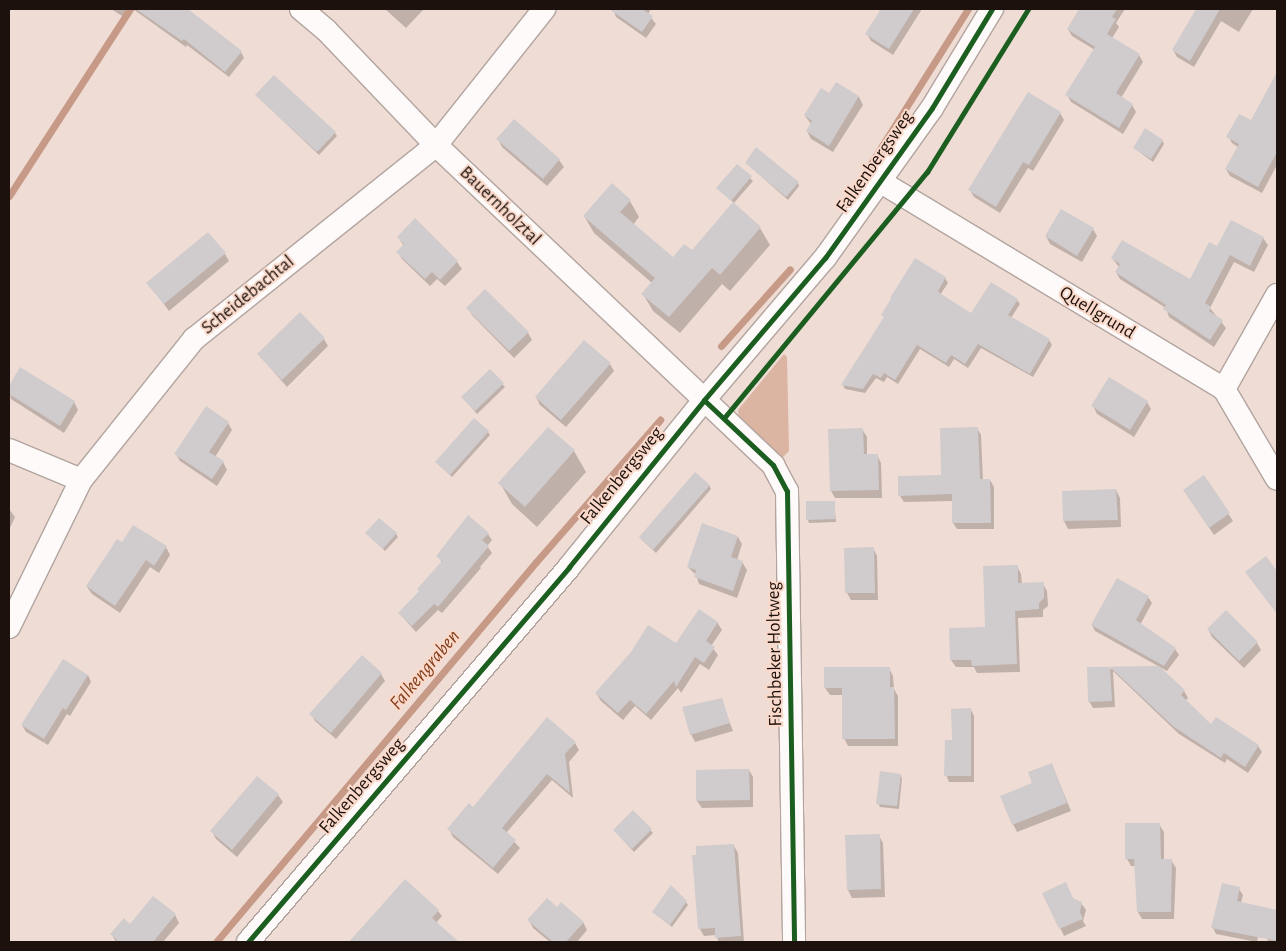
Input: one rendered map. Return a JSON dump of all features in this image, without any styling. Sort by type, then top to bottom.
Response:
[{"type":"street","name":"Bauernholztal","points":[[301,9],[326,30],[436,145],[704,400]]},
{"type":"street","name":"Scheidebachtal","points":[[9,627],[81,480],[194,339],[436,145],[544,9]]},
{"type":"street","name":"Falkenbergsweg","points":[[248,942],[569,566],[704,400],[825,258],[932,108],[992,9]]},
{"type":"street","name":"Quellgrund","points":[[880,182],[1224,389],[1277,479]]},
{"type":"street","points":[[1224,389],[1277,295]]},
{"type":"street","name":"Fischbeker Holtweg","points":[[704,400],[772,465],[787,491],[794,942]]},
{"type":"street","points":[[9,450],[81,480]]},
{"type":"shaded area","points":[[784,354],[787,357],[789,451],[781,459],[739,417],[738,410]]},
{"type":"building","points":[[136,9],[188,9],[242,51],[225,72],[184,39],[182,41]]},
{"type":"building","points":[[609,9],[642,9],[653,16],[642,32]]},
{"type":"building","points":[[881,9],[914,9],[889,49],[865,34]]},
{"type":"building","points":[[1079,9],[1117,9],[1112,17],[1116,19],[1107,34],[1140,54],[1116,93],[1133,104],[1119,128],[1065,95],[1095,47],[1067,29]]},
{"type":"building","points":[[1196,9],[1220,9],[1190,61],[1172,50]]},
{"type":"building","points":[[1277,72],[1277,152],[1258,187],[1225,169],[1239,144],[1226,137],[1239,114],[1251,120]]},
{"type":"building","points":[[274,75],[336,132],[317,152],[255,95]]},
{"type":"building","points":[[836,82],[859,96],[829,146],[806,131],[812,121],[804,115],[821,88],[829,93]]},
{"type":"building","points":[[1028,92],[1061,112],[1029,165],[1023,162],[996,207],[968,190]]},
{"type":"building","points":[[514,119],[560,159],[543,179],[496,139]]},
{"type":"building","points":[[1145,128],[1163,140],[1151,159],[1133,148]]},
{"type":"building","points":[[756,147],[799,182],[786,197],[745,163]]},
{"type":"building","points":[[737,164],[752,176],[731,201],[716,188]]},
{"type":"building","points":[[612,183],[631,200],[620,212],[673,257],[684,244],[692,250],[733,202],[761,227],[720,275],[712,268],[669,317],[641,294],[655,278],[583,216]]},
{"type":"building","points":[[1061,209],[1094,228],[1077,256],[1045,236]]},
{"type":"building","points":[[415,218],[458,261],[440,280],[432,272],[425,279],[396,252],[404,244],[397,237]]},
{"type":"building","points":[[1231,220],[1264,237],[1250,266],[1230,255],[1205,303],[1211,307],[1209,311],[1223,320],[1210,340],[1163,309],[1166,305],[1115,272],[1120,264],[1111,258],[1122,240],[1190,279],[1209,242],[1217,246]]},
{"type":"building","points":[[208,232],[226,253],[164,304],[146,283]]},
{"type":"building","points":[[915,258],[946,277],[938,291],[971,313],[991,282],[1018,299],[1008,315],[1050,339],[1030,374],[978,344],[965,364],[951,355],[946,363],[917,345],[895,380],[884,373],[881,378],[873,374],[863,389],[841,385],[884,317],[881,315]]},
{"type":"building","points":[[485,289],[529,332],[509,351],[466,308]]},
{"type":"building","points":[[300,312],[325,338],[282,380],[257,354]]},
{"type":"building","points":[[584,340],[611,363],[561,420],[535,397]]},
{"type":"building","points":[[20,367],[75,401],[60,426],[9,394],[9,386]]},
{"type":"building","points":[[490,369],[504,383],[475,411],[461,397]]},
{"type":"building","points":[[1109,377],[1148,401],[1130,430],[1091,406]]},
{"type":"building","points":[[206,406],[229,422],[209,452],[224,461],[212,479],[174,454]]},
{"type":"building","points":[[474,418],[489,431],[450,475],[435,462]]},
{"type":"building","points":[[548,427],[575,450],[525,507],[498,483]]},
{"type":"building","points":[[978,427],[980,479],[990,479],[991,523],[952,523],[952,494],[898,496],[898,476],[941,475],[940,428]]},
{"type":"building","points":[[863,428],[864,454],[878,454],[879,490],[830,491],[828,429]]},
{"type":"building","points":[[695,472],[710,485],[653,550],[639,537]]},
{"type":"building","points":[[1204,475],[1230,513],[1209,528],[1183,490]]},
{"type":"building","points":[[1116,489],[1118,520],[1063,521],[1062,491]]},
{"type":"building","points":[[806,501],[835,501],[835,519],[806,520]]},
{"type":"building","points":[[468,515],[489,533],[482,540],[489,546],[438,607],[434,604],[412,626],[398,613],[419,591],[417,589],[442,561],[436,556]]},
{"type":"building","points":[[379,518],[397,533],[383,549],[365,533]]},
{"type":"building","points":[[702,523],[738,536],[731,557],[743,561],[733,591],[694,577],[696,570],[687,567]]},
{"type":"building","points":[[133,525],[167,546],[154,566],[146,560],[115,606],[86,586],[117,539],[122,542]]},
{"type":"building","points":[[874,547],[875,593],[845,593],[844,548]]},
{"type":"building","points":[[1266,556],[1277,571],[1277,614],[1245,572]]},
{"type":"building","points":[[1018,565],[1018,583],[1044,582],[1044,598],[1039,603],[1039,609],[1015,611],[1017,664],[972,666],[971,660],[950,660],[949,628],[985,627],[983,566]]},
{"type":"building","points":[[1117,578],[1149,596],[1136,620],[1176,648],[1164,666],[1091,625]]},
{"type":"building","points":[[699,609],[718,622],[706,641],[715,647],[704,663],[695,657],[676,687],[674,681],[646,714],[630,700],[618,713],[595,693],[631,652],[648,625],[676,643]]},
{"type":"building","points":[[1226,610],[1258,642],[1239,661],[1207,629]]},
{"type":"building","points":[[362,655],[382,673],[331,733],[309,714]]},
{"type":"building","points":[[63,659],[88,675],[66,710],[63,708],[44,739],[21,725]]},
{"type":"building","points":[[1159,666],[1185,690],[1181,695],[1211,724],[1216,717],[1259,745],[1245,767],[1224,753],[1221,758],[1174,727],[1110,667],[1112,701],[1088,702],[1087,667]]},
{"type":"building","points":[[824,667],[890,667],[890,687],[894,687],[895,739],[842,739],[842,688],[824,688]]},
{"type":"building","points":[[722,698],[730,723],[690,735],[682,707]]},
{"type":"building","points":[[971,708],[971,776],[944,776],[945,740],[952,740],[951,709]]},
{"type":"building","points":[[547,717],[576,742],[565,754],[570,793],[547,774],[502,828],[516,840],[493,868],[447,829],[469,803],[473,807]]},
{"type":"building","points":[[1052,763],[1067,803],[1012,825],[1000,796],[1032,783],[1028,772]]},
{"type":"building","points":[[749,769],[750,800],[696,801],[696,770]]},
{"type":"building","points":[[880,771],[901,774],[897,806],[876,804]]},
{"type":"building","points":[[257,776],[279,794],[232,850],[210,831]]},
{"type":"building","points":[[633,810],[652,829],[632,849],[613,830]]},
{"type":"building","points":[[1125,823],[1160,823],[1161,859],[1172,859],[1171,912],[1137,912],[1134,859],[1125,859]]},
{"type":"building","points":[[880,834],[881,889],[847,890],[845,835]]},
{"type":"building","points":[[734,844],[741,936],[715,938],[715,928],[698,929],[692,855],[696,855],[696,846]]},
{"type":"building","points":[[405,879],[439,910],[432,918],[459,942],[349,942]]},
{"type":"building","points":[[1066,882],[1073,898],[1082,902],[1080,912],[1083,919],[1059,929],[1042,893]]},
{"type":"building","points":[[1222,883],[1240,887],[1237,901],[1277,910],[1277,941],[1211,928]]},
{"type":"building","points":[[671,885],[687,901],[670,925],[652,912]]},
{"type":"building","points":[[153,896],[176,914],[153,942],[115,942],[117,940],[110,934],[124,918],[130,924]]},
{"type":"building","points":[[547,898],[557,907],[561,902],[584,922],[566,942],[553,942],[527,920]]},
{"type":"waterway","points":[[9,196],[130,9]]},
{"type":"waterway","name":"Falkengraben","points":[[848,200],[968,9]]},
{"type":"waterway","name":"Falkengraben","points":[[721,346],[790,269]]},
{"type":"waterway","name":"Falkengraben","points":[[216,942],[536,562],[660,420]]},
{"type":"cycle path","points":[[248,942],[569,567],[704,400],[825,258],[932,108],[992,9]]},
{"type":"cycle path","points":[[724,418],[927,172],[1028,9]]},
{"type":"cycle path","points":[[704,400],[773,465],[787,491],[794,942]]}]
